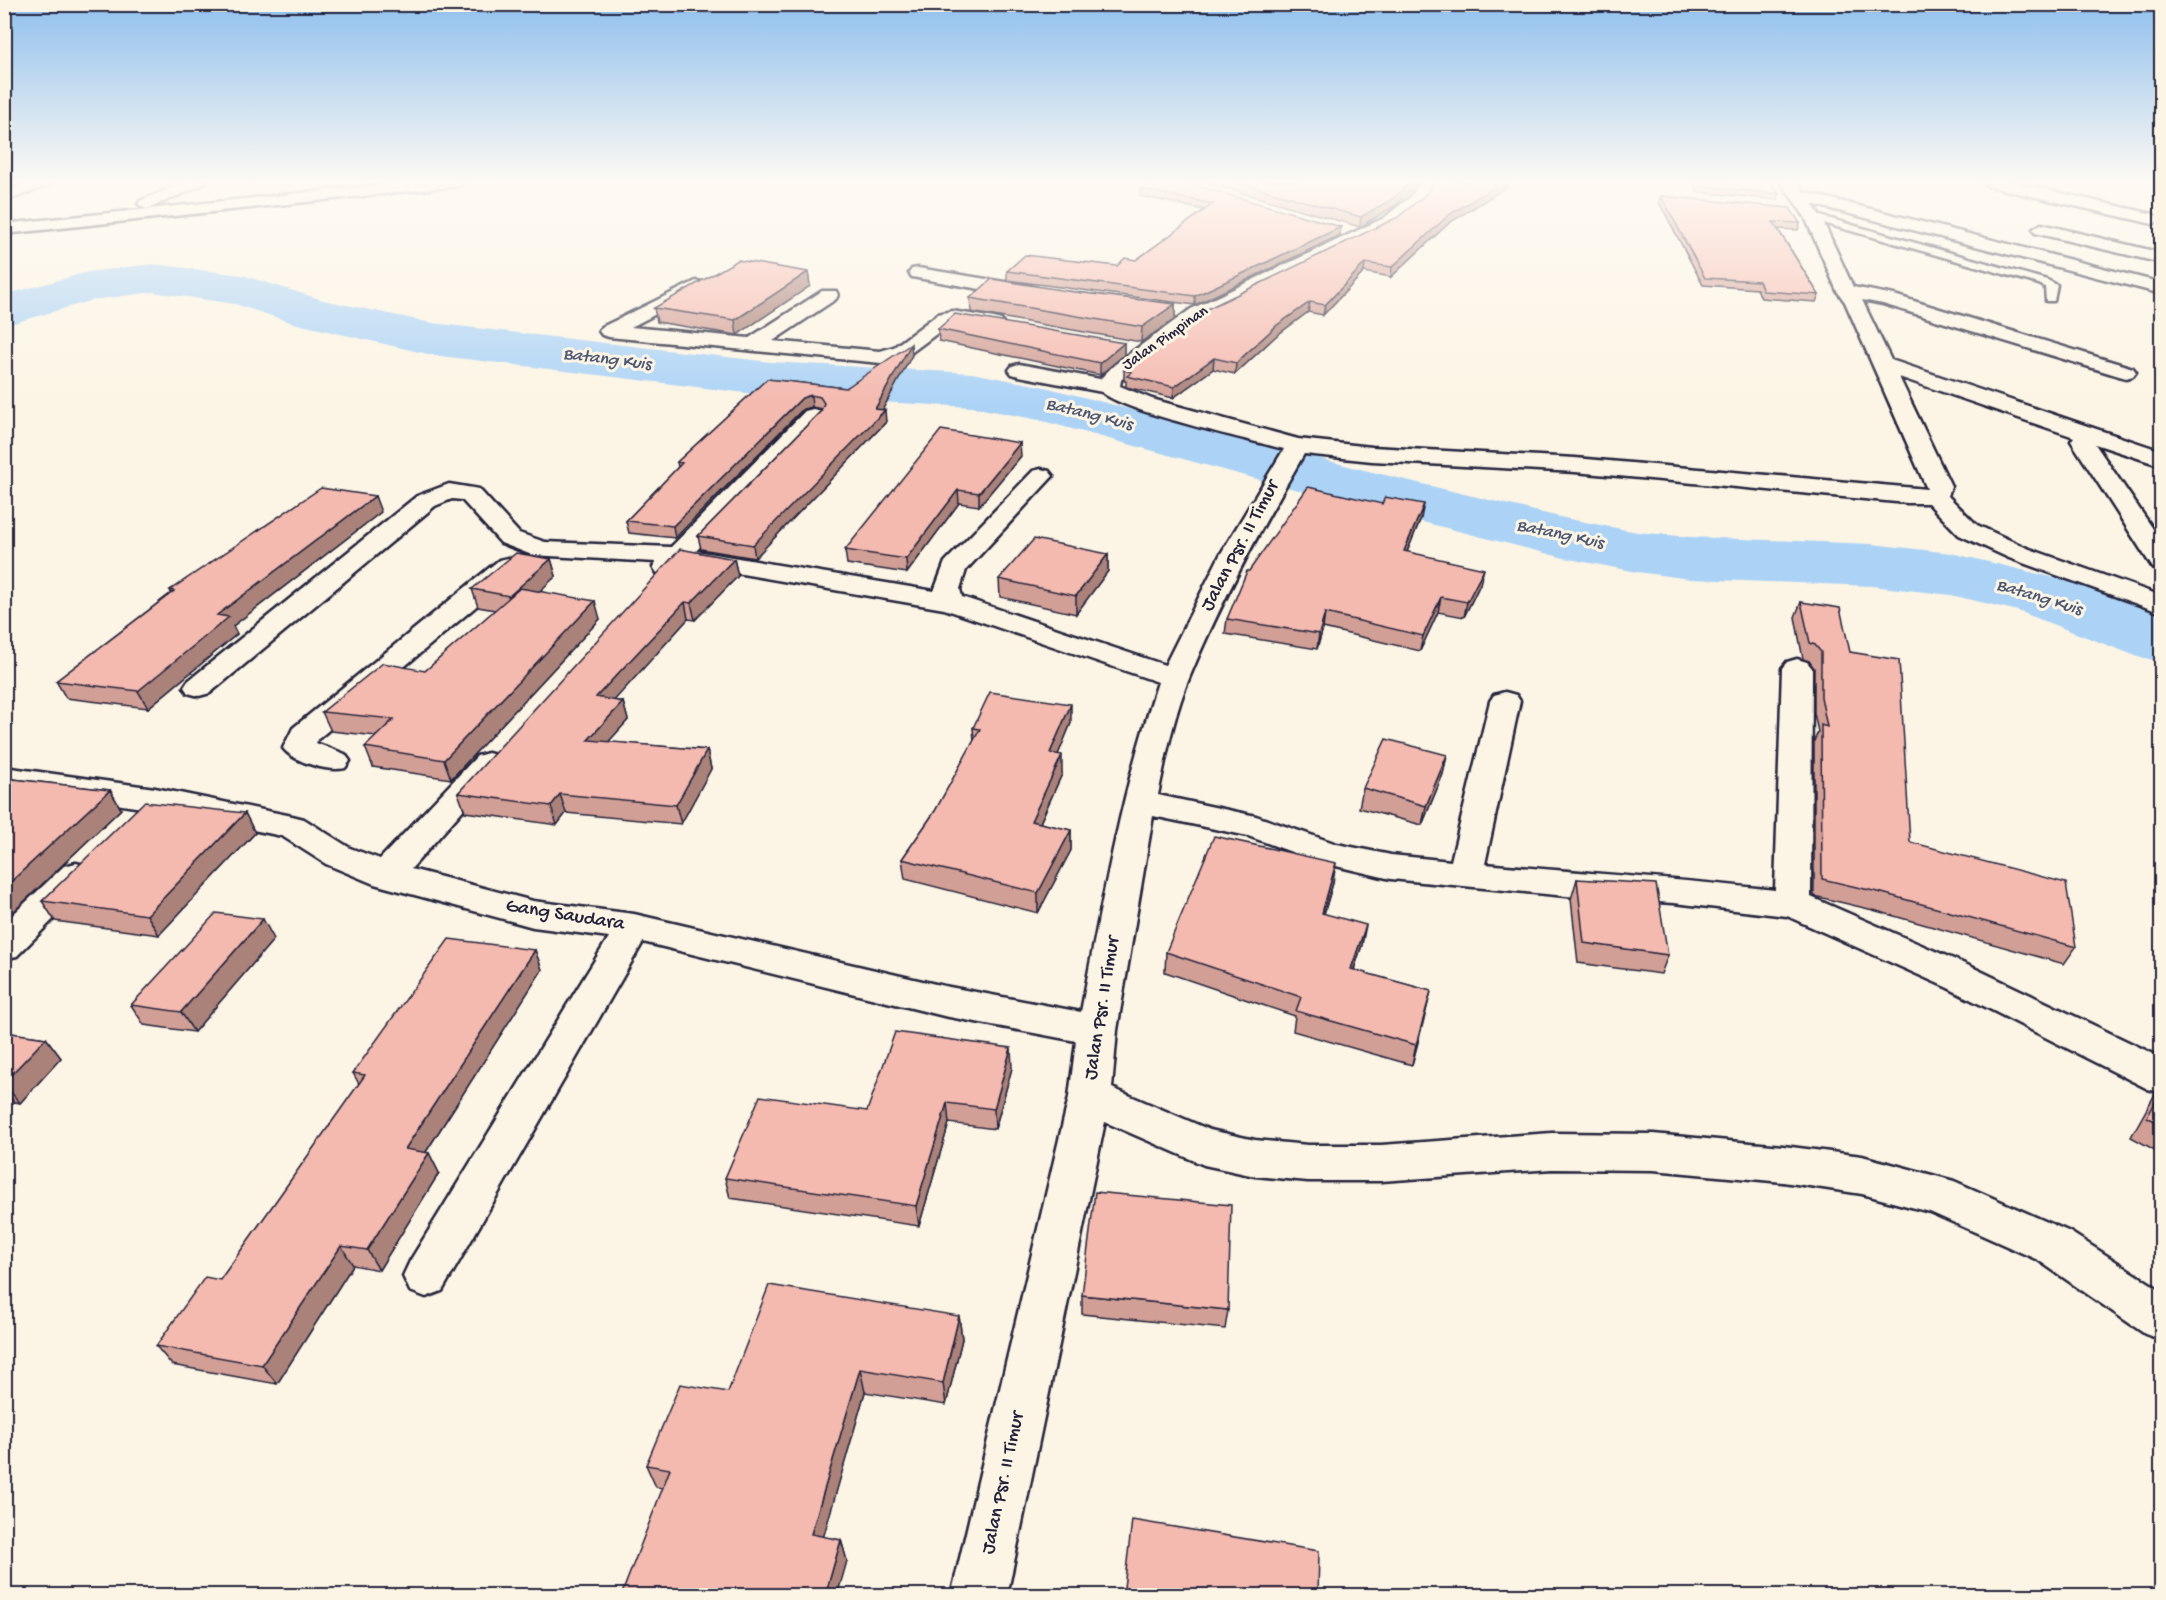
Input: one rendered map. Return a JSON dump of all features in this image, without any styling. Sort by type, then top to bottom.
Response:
[{"type":"street","name":"Jalan Pimpinan","points":[[1318,256],[1198,313],[1111,378],[1109,387],[1127,399],[1295,449],[1575,465],[1907,496],[1934,495]]},
{"type":"street","points":[[1827,256],[1854,301],[1939,486],[1938,493],[1934,495],[1968,530],[2018,553],[2162,604]]},
{"type":"street","points":[[2021,256],[2162,289]]},
{"type":"street","points":[[918,273],[1044,294]]},
{"type":"street","points":[[696,286],[609,331],[881,357],[901,351],[946,318],[1016,328]]},
{"type":"street","points":[[1846,291],[1887,299],[2126,372]]},
{"type":"street","points":[[750,346],[829,295]]},
{"type":"street","points":[[1167,310],[1198,313]]},
{"type":"street","points":[[1124,347],[1146,351]]},
{"type":"street","points":[[1882,364],[2162,459]]},
{"type":"street","points":[[1019,370],[1109,387]]},
{"type":"street","points":[[646,589],[813,416]]},
{"type":"street","points":[[2082,441],[2162,562]]},
{"type":"street","name":"Jalan Psr. II Timur","points":[[979,1596],[1090,1097],[1097,1030],[1128,854],[1152,747],[1174,678],[1233,555],[1295,449]]},
{"type":"street","points":[[949,602],[947,589],[954,568],[1041,476]]},
{"type":"street","points":[[199,687],[426,501],[449,491],[471,494],[510,538],[541,550],[677,555],[949,602],[1174,678]]},
{"type":"street","points":[[334,761],[299,748],[304,735],[530,547]]},
{"type":"street","points":[[1793,904],[1797,668]]},
{"type":"street","points":[[1465,874],[1506,701]]},
{"type":"street","points":[[386,875],[504,745]]},
{"type":"street","name":"Gang Saudara","points":[[4,777],[155,799],[292,827],[338,856],[386,875],[533,914],[634,927],[944,1001],[1097,1030]]},
{"type":"street","points":[[130,823],[155,799]]},
{"type":"street","points":[[1140,802],[1256,827],[1331,854],[1391,867],[1793,904],[1961,978],[2162,1077]]},
{"type":"street","points":[[4,946],[97,856]]},
{"type":"street","points":[[426,1276],[634,927]]},
{"type":"street","points":[[1090,1097],[1204,1147],[1255,1158],[1308,1162],[1382,1163],[1552,1151],[1653,1152],[1783,1164],[1862,1175],[1938,1196],[2054,1246],[2162,1318]]},
{"type":"lane","points":[[1961,256],[2051,285],[2050,298]]},
{"type":"building","points":[[1024,256],[1117,266],[1125,258],[1136,260],[1142,256],[1280,256],[1195,296],[1007,271]]},
{"type":"building","points":[[1318,256],[1404,256],[1392,267],[1365,263],[1325,305],[1310,302],[1277,325],[1236,363],[1214,358],[1174,387],[1127,376],[1132,372],[1124,370],[1207,309]]},
{"type":"building","points":[[1693,256],[1794,256],[1819,295],[1763,291],[1759,281],[1705,278]]},
{"type":"building","points":[[738,260],[808,272],[735,320],[654,308]]},
{"type":"building","points":[[992,279],[1175,304],[1142,327],[970,298]]},
{"type":"building","points":[[955,314],[1124,343],[1100,363],[938,329]]},
{"type":"building","points":[[911,344],[875,409],[885,410],[753,545],[698,536],[821,411],[824,403],[820,397],[811,395],[802,398],[673,526],[626,521],[682,463],[677,462],[767,379],[846,388]]},
{"type":"building","points":[[941,430],[1020,443],[979,493],[958,490],[906,559],[845,550]]},
{"type":"building","points":[[1308,487],[1382,504],[1385,497],[1424,504],[1404,551],[1484,569],[1467,602],[1441,597],[1423,636],[1325,613],[1319,634],[1227,619],[1247,571]]},
{"type":"building","points":[[321,488],[375,496],[217,615],[229,617],[138,691],[56,681],[174,591],[170,590]]},
{"type":"building","points":[[1034,539],[1108,554],[1076,596],[999,579]]},
{"type":"building","points":[[680,549],[734,559],[691,603],[685,602],[596,697],[623,702],[588,740],[707,750],[676,805],[560,794],[551,806],[458,793]]},
{"type":"building","points":[[516,553],[551,559],[509,596],[472,589]]},
{"type":"building","points":[[520,588],[595,601],[444,760],[365,747],[394,719],[322,712],[383,663],[425,671]]},
{"type":"building","points":[[1801,602],[1840,608],[1850,652],[1899,660],[1910,842],[2066,883],[2076,947],[1882,893],[1822,879],[1821,725],[1827,727],[1821,697],[1821,652],[1810,643]]},
{"type":"building","points":[[990,692],[1071,704],[1050,753],[1062,755],[1031,821],[1071,830],[1038,893],[902,859],[935,811],[980,729],[973,728]]},
{"type":"building","points":[[1386,739],[1447,755],[1426,806],[1363,788]]},
{"type":"building","points":[[4,778],[110,790],[4,888]]},
{"type":"building","points":[[144,802],[245,813],[147,915],[42,901]]},
{"type":"building","points":[[1214,836],[1336,863],[1322,913],[1366,925],[1351,969],[1431,991],[1416,1045],[1296,1011],[1301,997],[1166,952]]},
{"type":"building","points":[[1577,879],[1656,884],[1668,955],[1584,943]]},
{"type":"building","points":[[216,913],[263,919],[181,1012],[131,1005]]},
{"type":"building","points":[[449,939],[535,950],[405,1149],[429,1153],[367,1250],[341,1246],[262,1365],[156,1346],[205,1277],[220,1280],[365,1075],[353,1073]]},
{"type":"building","points":[[4,1032],[46,1038],[4,1082]]},
{"type":"building","points":[[895,1032],[1011,1048],[994,1109],[947,1103],[916,1206],[725,1178],[760,1096],[867,1111]]},
{"type":"building","points":[[2162,1091],[2162,1125],[2147,1117]]},
{"type":"building","points":[[1095,1192],[1231,1205],[1228,1310],[1082,1295]]},
{"type":"building","points":[[769,1285],[959,1316],[943,1383],[860,1369],[811,1534],[841,1540],[825,1596],[621,1596],[670,1469],[646,1465],[680,1384],[728,1392]]},
{"type":"building","points":[[1132,1520],[1319,1551],[1318,1596],[1123,1596]]},
{"type":"waterway","name":"Batang Kuis","points":[[4,311],[88,286],[153,278],[242,290],[311,312],[432,339],[771,379],[972,390],[1045,404],[1342,483],[1564,538],[1637,552],[1690,558],[1872,565],[1951,574],[2043,596],[2162,640]]}]
